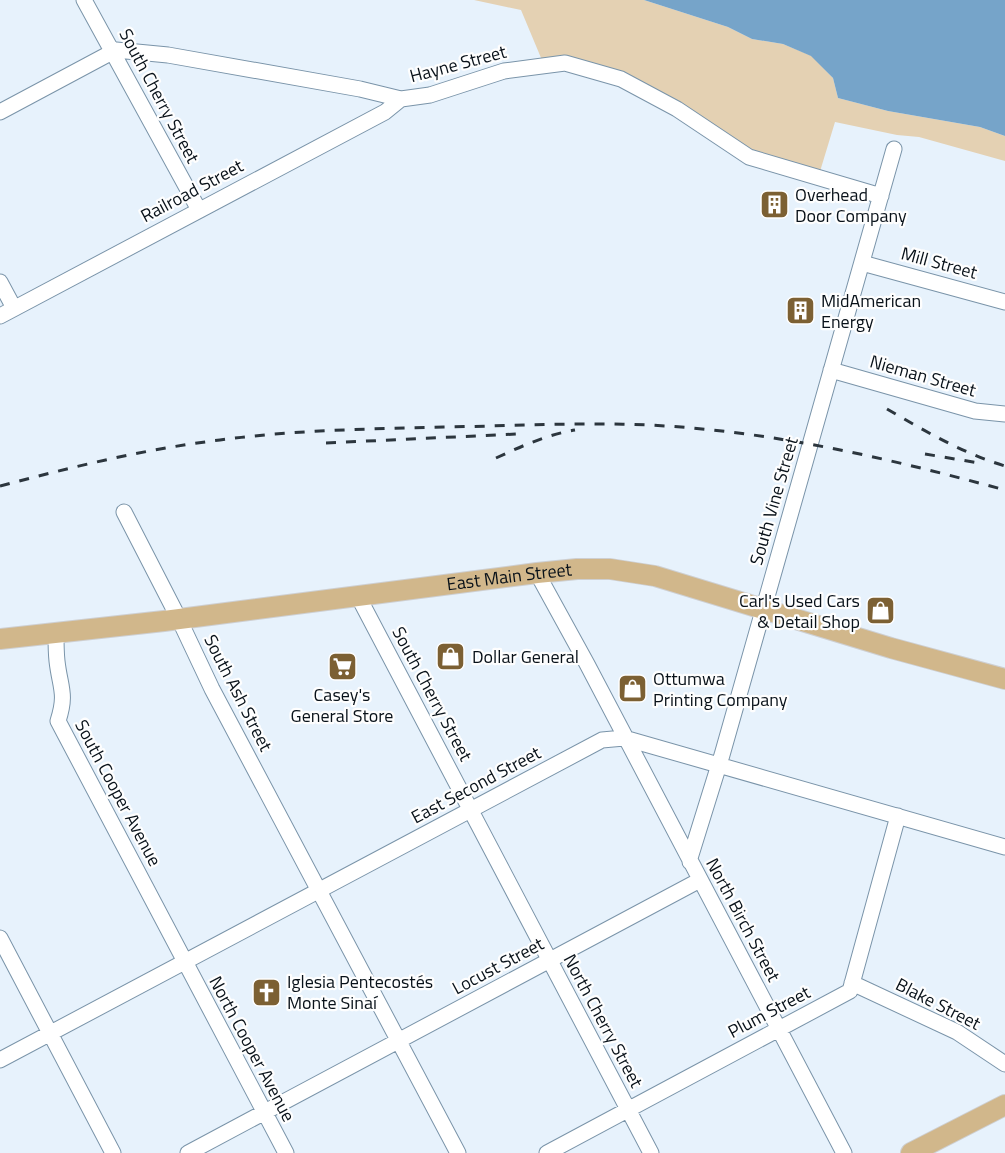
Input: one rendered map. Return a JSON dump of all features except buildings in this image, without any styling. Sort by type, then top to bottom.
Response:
[{"type":"main road","name":"East Main Street","points":[[0,639],[179,619],[537,573],[577,569],[623,570],[655,576],[891,648],[1005,679]]},
{"type":"main road","points":[[911,1153],[936,1147],[1005,1105]]},
{"type":"street","name":"South Cherry Street","points":[[84,0],[199,210]]},
{"type":"street","name":"Hayne Street","points":[[0,112],[116,50],[168,55],[360,89],[401,99],[430,95],[504,71],[565,63],[621,80],[677,109],[749,157],[881,196]]},
{"type":"street","name":"Railroad Street","points":[[0,316],[386,112],[401,99]]},
{"type":"street","name":"South Vine Street","points":[[690,862],[894,149]]},
{"type":"street","name":"Mill Street","points":[[862,263],[1005,302]]},
{"type":"street","points":[[0,282],[14,308]]},
{"type":"street","name":"Nieman Street","points":[[831,369],[975,411],[1005,414]]},
{"type":"street","name":"South Ash Street","points":[[124,512],[212,689],[458,1153]]},
{"type":"street","name":"North Birch Street","points":[[537,573],[844,1153]]},
{"type":"street","name":"South Cherry Street","points":[[358,596],[445,758],[470,811]]},
{"type":"street","name":"South Cooper Avenue","points":[[56,633],[57,662],[63,691],[62,708],[58,721],[185,962]]},
{"type":"street","name":"East Second Street","points":[[0,1060],[602,740],[624,738],[1005,847]]},
{"type":"street","name":"North Cherry Street","points":[[470,811],[651,1153]]},
{"type":"street","points":[[852,983],[898,816]]},
{"type":"street","name":"Locust Street","points":[[188,1153],[700,880]]},
{"type":"street","points":[[0,938],[113,1153]]},
{"type":"street","name":"North Cooper Avenue","points":[[185,962],[286,1153]]},
{"type":"street","name":"Plum Street","points":[[547,1153],[850,991],[852,983]]},
{"type":"street","name":"Blake Street","points":[[852,983],[957,1032],[1005,1064]]},
{"type":"shaded area","points":[[474,0],[644,0],[728,27],[752,39],[783,44],[812,56],[833,78],[838,98],[888,111],[980,127],[1005,136],[1005,161],[919,137],[897,135],[835,122],[818,178],[749,157],[621,79],[544,65],[521,10]]},
{"type":"water","points":[[644,0],[1005,0],[1005,136],[980,127],[888,111],[838,98],[833,78],[811,56],[783,44],[752,39],[728,27]]},
{"type":"railway","points":[[887,409],[959,448],[1005,466]]},
{"type":"railway","points":[[0,486],[81,465],[136,454],[248,437],[360,429],[598,424],[695,428],[784,440],[873,457],[1005,490]]},
{"type":"railway","points":[[496,458],[544,438],[575,430]]},
{"type":"railway","points":[[326,443],[517,434]]},
{"type":"railway","points":[[925,454],[979,463]]},
{"type":"place","name":"Overhead Door Company","points":[[774,205]]},
{"type":"place","name":"MidAmerican Energy","points":[[800,311]]},
{"type":"place","name":"Carl's Used Cars & Detail Shop","points":[[881,611]]},
{"type":"place","name":"Dollar General","points":[[451,657]]},
{"type":"place","name":"Casey's General Store","points":[[342,666]]},
{"type":"place","name":"Ottumwa Printing Company","points":[[632,689]]},
{"type":"place","name":"Iglesia Pentecostés Monte Sinaí","points":[[266,992]]}]
